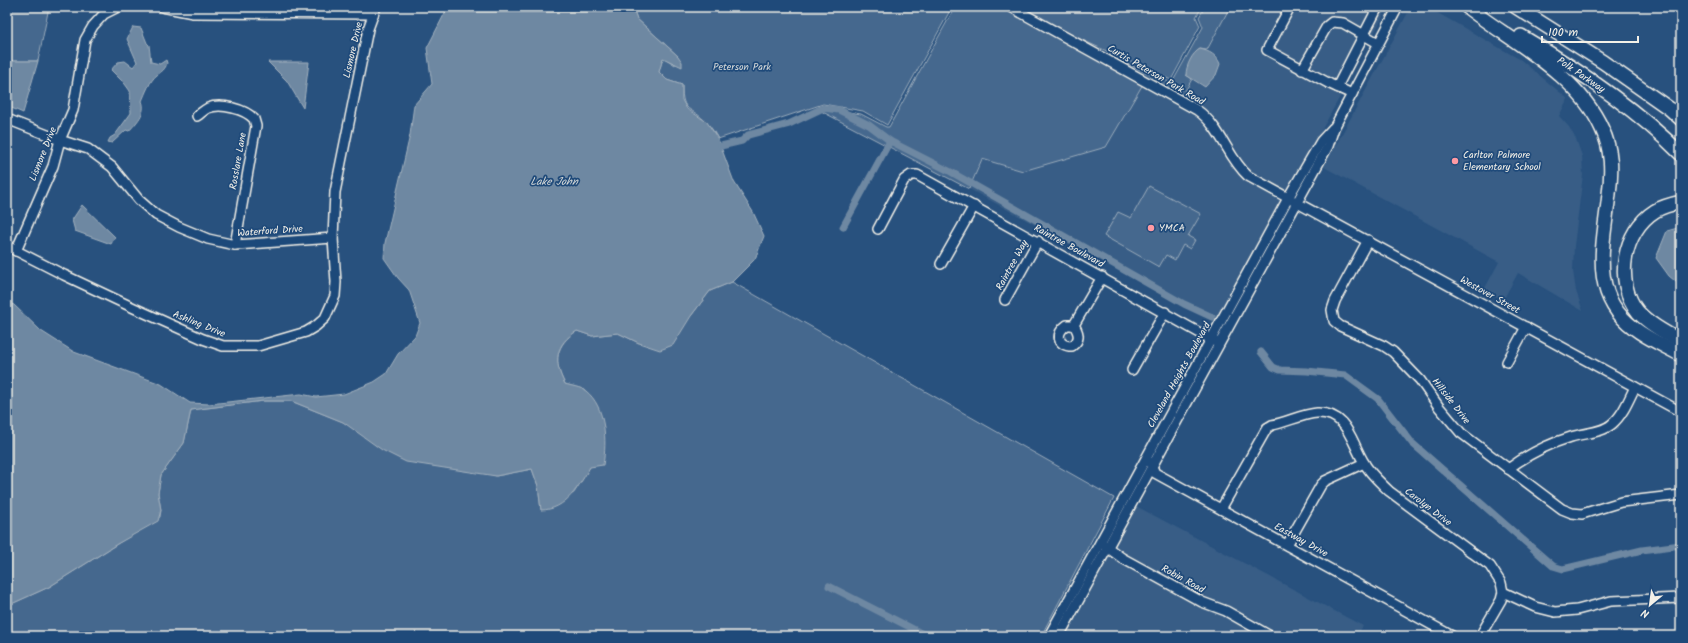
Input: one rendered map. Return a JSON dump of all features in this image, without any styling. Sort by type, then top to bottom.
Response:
[{"type":"highway","points":[[1467,7],[1537,56],[1574,88],[1594,114],[1603,129],[1610,151],[1611,174],[1601,266],[1604,286],[1611,304],[1634,328],[1681,355]]},
{"type":"highway","name":"Polk Parkway","points":[[1473,7],[1593,81],[1664,137],[1681,154]]},
{"type":"highway","points":[[1516,7],[1603,62],[1670,109],[1681,119]]},
{"type":"highway","points":[[1681,202],[1663,207],[1649,216],[1639,227],[1630,245],[1624,267],[1629,294],[1639,312],[1663,331],[1681,342]]},
{"type":"street","name":"Lismore Drive","points":[[16,251],[53,166],[60,140],[73,110],[85,40],[93,26],[104,14],[118,7]]},
{"type":"street","name":"Lismore Drive","points":[[162,7],[193,13],[375,10],[368,29],[352,110]]},
{"type":"street","name":"Curtis Peterson Park Road","points":[[1012,7],[1206,116],[1217,130],[1241,170],[1248,176],[1288,198]]},
{"type":"street","points":[[1290,7],[1267,50],[1302,70],[1352,94]]},
{"type":"street","points":[[1337,87],[1378,7]]},
{"type":"street","name":"Cleveland Heights Boulevard","points":[[1049,636],[1147,456],[1297,202],[1328,146],[1334,128],[1398,7]]},
{"type":"street","points":[[1302,70],[1329,23],[1336,21],[1343,23],[1378,43]]},
{"type":"street","name":"Rosslare Lane","points":[[197,116],[208,108],[221,108],[243,111],[254,119],[256,126],[235,245]]},
{"type":"street","name":"Ashling Drive","points":[[7,246],[64,275],[203,340],[223,346],[258,346],[306,332],[325,318],[335,296],[336,282],[333,238],[335,192],[352,110]]},
{"type":"street","name":"Waterford Drive","points":[[7,119],[60,140],[88,149],[101,157],[121,176],[140,200],[166,221],[208,239],[235,245],[333,238]]},
{"type":"street","name":"Cleveland Heights Boulevard","points":[[1059,636],[1151,466],[1288,198],[1320,141],[1334,128]]},
{"type":"street","name":"Raintree Boulevard","points":[[878,229],[906,178],[917,175],[1165,312],[1215,342]]},
{"type":"street","name":"Westover Street","points":[[1288,198],[1368,240],[1681,412]]},
{"type":"street","points":[[941,264],[974,206]]},
{"type":"street","name":"Hillside Drive","points":[[1368,240],[1335,301],[1332,310],[1334,321],[1340,326],[1393,352],[1420,380],[1454,426],[1468,439],[1562,509],[1577,514],[1628,501],[1681,495]]},
{"type":"street","name":"Raintree Way","points":[[1005,300],[1038,241]]},
{"type":"street","points":[[1074,325],[1102,277]]},
{"type":"street","points":[[1132,370],[1165,312]]},
{"type":"street","points":[[1507,362],[1526,327]]},
{"type":"street","points":[[1508,469],[1547,445],[1571,437],[1605,429],[1612,425],[1621,413],[1635,387]]},
{"type":"street","name":"Carolyn Drive","points":[[1221,509],[1263,432],[1272,424],[1317,413],[1336,418],[1350,433],[1364,462],[1389,492],[1490,566],[1501,583],[1503,592]]},
{"type":"street","name":"Eastway Drive","points":[[1147,456],[1155,473],[1452,636]]},
{"type":"street","points":[[1287,546],[1321,485],[1325,481],[1364,462]]},
{"type":"street","name":"Robin Road","points":[[1100,541],[1106,549],[1202,602],[1226,611],[1270,636]]},
{"type":"street","points":[[1480,636],[1501,600],[1503,592],[1535,607],[1555,612],[1577,610],[1611,601],[1681,598]]},
{"type":"shaded area","points":[[1230,7],[1287,7],[1264,48],[1342,93],[1287,193],[1250,173],[1241,164],[1226,137],[1209,114],[1182,97],[1192,79],[1202,86],[1210,83],[1216,75],[1220,64],[1219,58],[1207,50]]},
{"type":"shaded area","points":[[1294,7],[1375,7],[1363,30],[1344,19],[1332,18],[1301,65],[1271,48]]},
{"type":"shaded area","points":[[1382,7],[1388,7],[1373,36],[1368,33]]},
{"type":"shaded area","name":"Carlton Palmore Elementary School","points":[[1411,7],[1427,7],[1521,60],[1568,99],[1559,116],[1569,127],[1576,139],[1582,156],[1583,175],[1574,246],[1573,271],[1576,291],[1583,311],[1518,273],[1503,300],[1484,290],[1499,262],[1324,167]]},
{"type":"shaded area","points":[[1331,26],[1341,26],[1360,37],[1336,82],[1307,68]]},
{"type":"shaded area","points":[[1143,84],[1204,119],[1221,142],[1239,173],[1245,179],[1284,199],[1216,323],[969,189],[982,159],[1023,171],[1106,147]]},
{"type":"shaded area","points":[[1134,505],[1363,626],[1357,636],[1278,636],[1203,598],[1111,547]]},
{"type":"shaded area","points":[[1108,554],[1225,615],[1263,636],[1063,636]]},
{"type":"green space","points":[[7,7],[49,7],[38,61],[7,61]]},
{"type":"green space","name":"Peterson Park","points":[[952,7],[887,125],[863,111],[823,104],[718,139],[707,123],[686,105],[682,95],[682,85],[667,80],[659,72],[663,57],[675,65],[678,56],[637,19],[633,8]]},
{"type":"green space","points":[[955,7],[1001,7],[1143,84],[1106,147],[1023,171],[982,159],[969,189],[819,110],[823,108],[861,114],[886,127],[889,127]]},
{"type":"green space","points":[[1009,7],[1202,7],[1196,17],[1200,26],[1171,80]]},
{"type":"green space","points":[[1205,7],[1230,7],[1207,50],[1200,49],[1192,57],[1186,75],[1192,79],[1182,97],[1102,53],[1172,83],[1203,27],[1199,17]]},
{"type":"green space","name":"YMCA","points":[[1149,186],[1201,214],[1188,236],[1195,240],[1190,249],[1183,245],[1175,260],[1166,255],[1159,267],[1104,236],[1118,212],[1131,218]]},
{"type":"green space","points":[[732,282],[1114,498],[1041,636],[7,636],[7,606],[49,587],[160,517],[161,510],[158,493],[161,475],[184,443],[191,410],[263,401],[291,401],[343,422],[357,430],[496,476],[532,469],[538,486],[541,510],[574,493],[590,467],[585,390],[565,384],[561,376],[558,354],[564,342],[577,331],[592,336],[618,333],[639,343],[691,316],[710,291]]},
{"type":"water","name":"Lake John","points":[[448,7],[635,7],[633,8],[637,19],[678,56],[682,62],[682,67],[663,58],[659,72],[667,80],[682,85],[682,100],[687,109],[707,122],[718,139],[734,182],[753,212],[764,236],[755,259],[732,282],[710,291],[691,316],[673,345],[660,350],[639,343],[618,333],[592,336],[577,331],[564,342],[558,354],[561,376],[565,384],[586,391],[593,398],[598,406],[604,425],[605,446],[603,465],[590,467],[571,496],[558,506],[541,510],[538,486],[532,469],[496,476],[406,462],[382,450],[343,422],[291,401],[263,401],[191,410],[184,443],[161,475],[158,493],[161,510],[158,521],[117,544],[49,587],[7,606],[7,302],[14,305],[41,331],[74,352],[161,384],[190,403],[209,404],[301,394],[316,397],[344,394],[374,382],[386,374],[398,354],[415,336],[420,323],[409,290],[398,278],[384,258],[385,243],[410,135],[414,105],[432,84],[427,48]]},
{"type":"water","points":[[133,27],[141,28],[149,45],[151,62],[160,64],[166,60],[167,63],[164,69],[154,77],[148,87],[142,101],[142,114],[138,121],[129,131],[126,130],[112,143],[108,142],[110,138],[115,135],[131,113],[130,91],[111,70],[118,62],[125,61],[133,67],[137,62],[127,39]]},
{"type":"water","points":[[1200,49],[1212,54],[1217,58],[1220,64],[1216,75],[1205,87],[1186,75],[1190,60],[1194,53]]},
{"type":"water","points":[[7,61],[38,61],[23,113],[7,106]]},
{"type":"water","points":[[268,62],[309,62],[303,108],[287,81]]},
{"type":"water","points":[[82,205],[115,237],[111,244],[75,231],[72,220]]},
{"type":"water","points":[[1681,227],[1681,286],[1669,276],[1656,258],[1667,231]]},
{"type":"waterway","points":[[721,146],[742,141],[748,135],[789,124],[823,108],[839,110],[869,125],[890,141],[951,172],[1184,304],[1212,317]]},
{"type":"waterway","points":[[843,227],[890,141]]},
{"type":"waterway","points":[[1261,352],[1273,367],[1280,370],[1345,375],[1378,399],[1412,443],[1553,566],[1563,569],[1642,550],[1681,545]]},
{"type":"waterway","points":[[829,586],[927,636]]},
{"type":"place","name":"Carlton Palmore Elementary School","points":[[1455,161]]},
{"type":"place","name":"YMCA","points":[[1151,228]]}]
